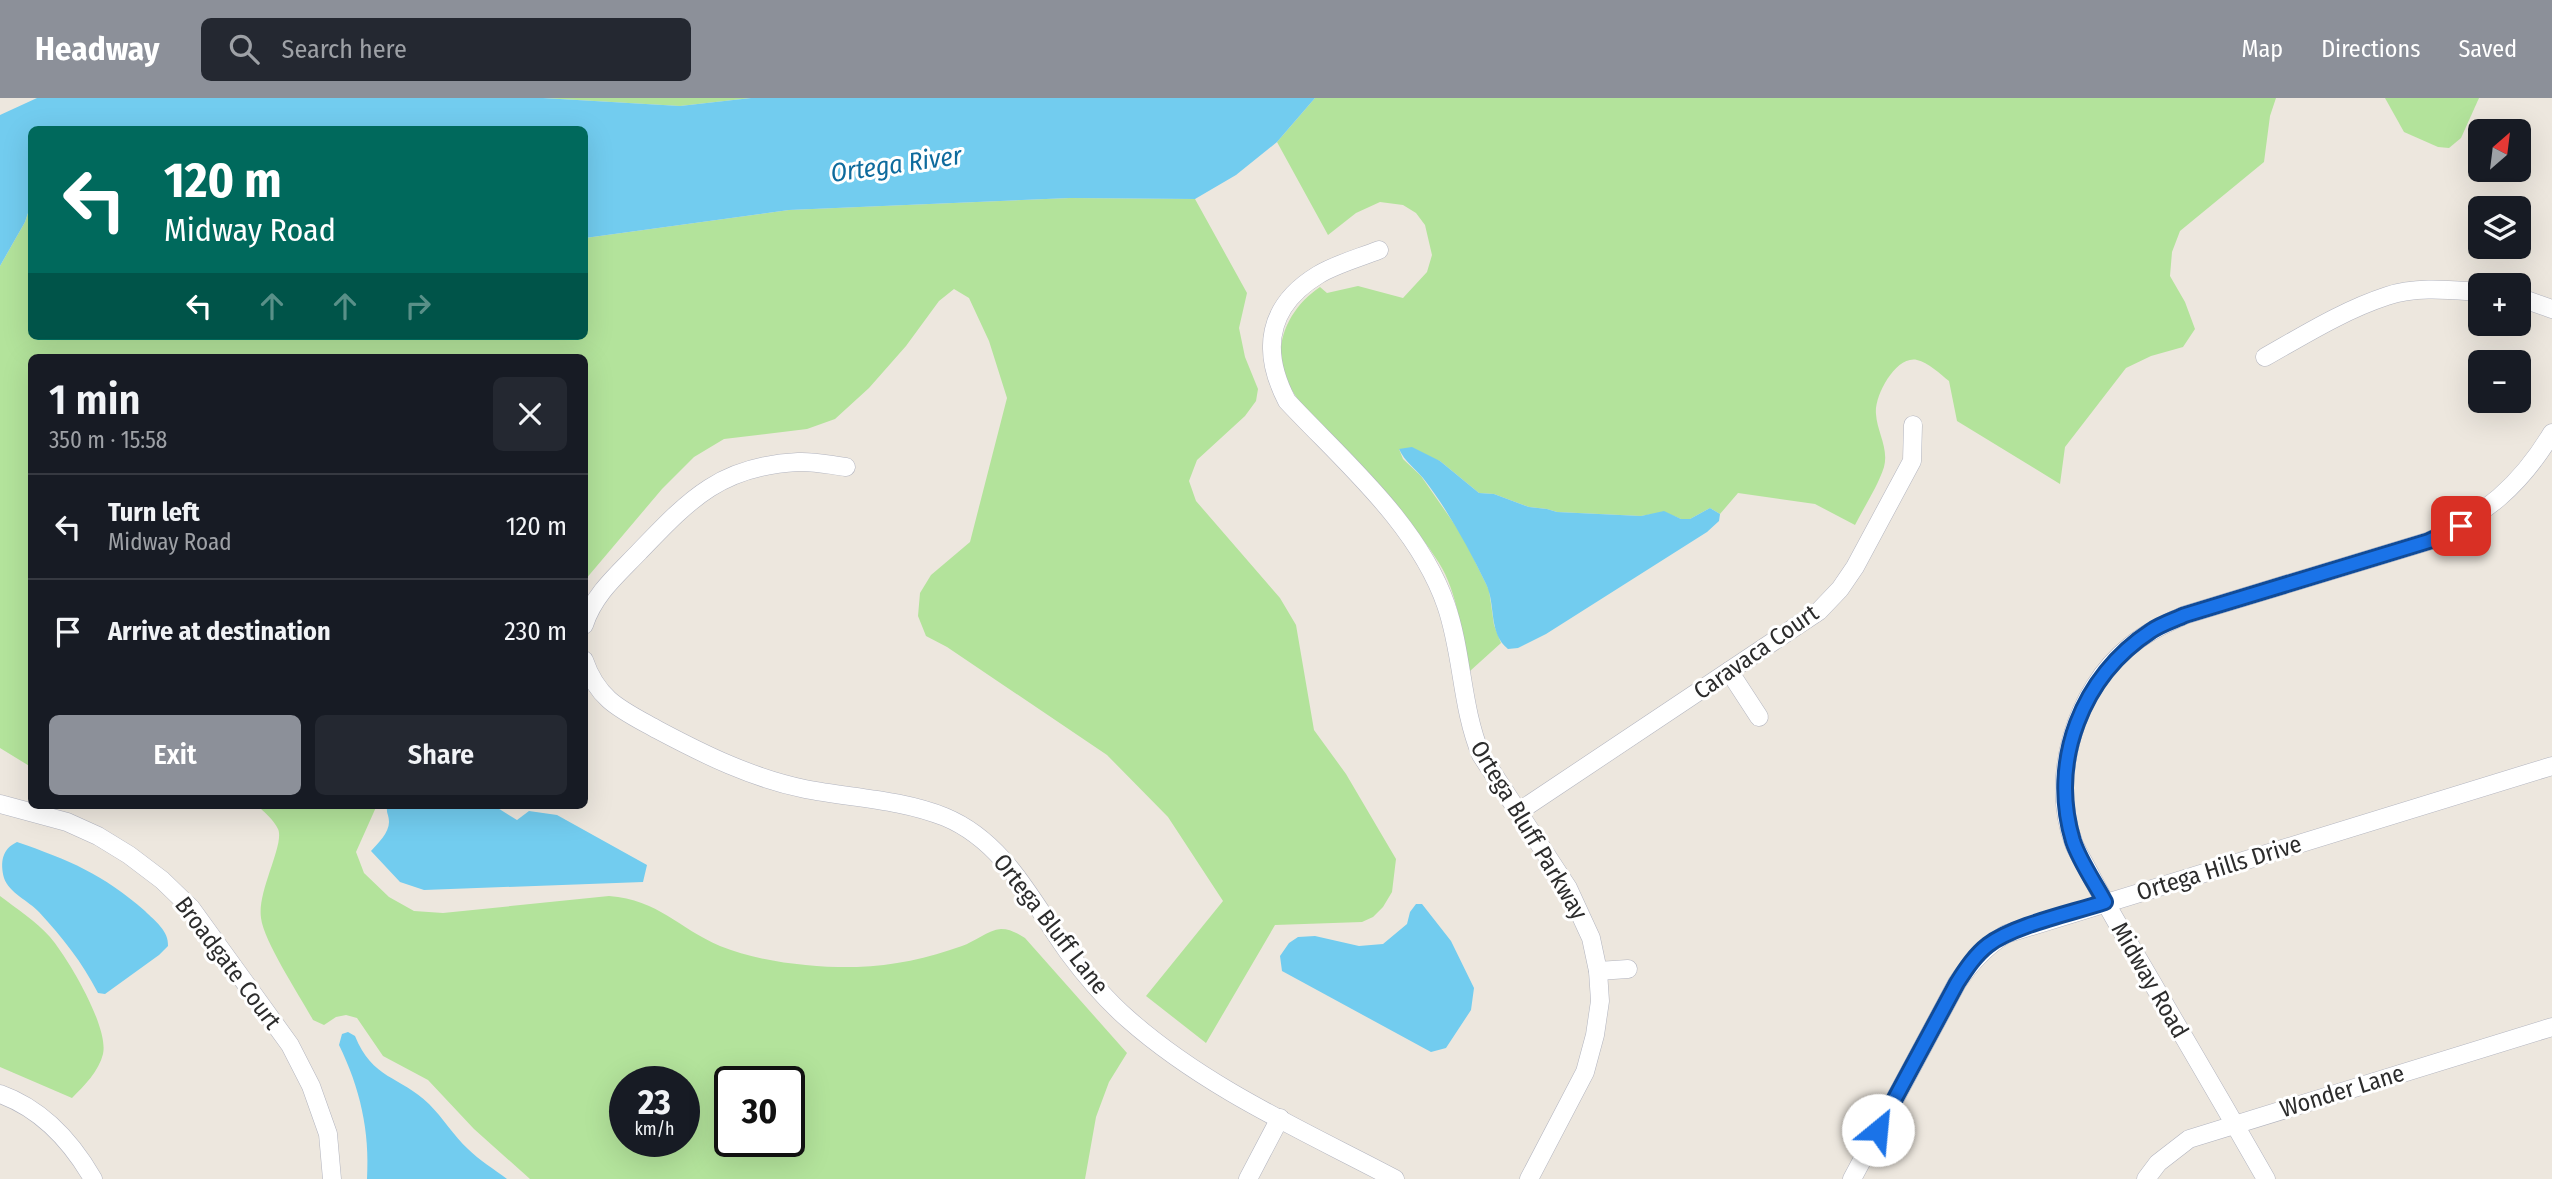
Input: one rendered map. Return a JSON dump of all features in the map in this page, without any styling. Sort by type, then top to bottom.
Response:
[{"type":"street","name":"Ortega Bluff Parkway","points":[[1379,250],[1321,274],[1296,290],[1282,309],[1273,334],[1271,355],[1275,379],[1287,401],[1397,518],[1419,549],[1447,607],[1471,731],[1481,755],[1568,888],[1591,938],[1598,971],[1600,1001],[1595,1035],[1585,1072],[1529,1179]]},
{"type":"street","points":[[2265,357],[2323,324],[2387,296],[2440,289],[2468,291]]},
{"type":"street","points":[[2531,302],[2552,309]]},
{"type":"street","name":"Caravaca Court","points":[[1518,811],[1819,611],[1840,589],[1855,567],[1912,461],[1913,425]]},
{"type":"street","name":"Midway Road","points":[[2266,1179],[2105,902],[2074,843],[2067,811],[2065,782],[2068,751],[2076,722],[2107,670],[2120,655],[2154,629],[2185,615],[2429,541],[2461,526],[2490,507],[2516,483],[2552,433]]},
{"type":"street","points":[[588,613],[601,592],[678,512],[698,494],[728,476],[759,466],[800,461],[846,467]]},
{"type":"street","name":"Ortega Bluff Lane","points":[[588,671],[605,698],[625,712],[709,757],[759,777],[804,789],[915,807],[947,818],[975,834],[999,854],[1015,874],[1091,981],[1126,1017],[1170,1054],[1209,1079],[1395,1179]]},
{"type":"street","points":[[1729,671],[1759,717]]},
{"type":"street","name":"Ortega Hills Drive","points":[[1852,1179],[1957,983],[1988,945],[2006,934],[2552,766]]},
{"type":"street","name":"Broadgate Court","points":[[0,804],[67,822],[99,836],[162,880],[191,908],[290,1045],[312,1086],[328,1133],[332,1179]]},
{"type":"street","points":[[1598,971],[1628,969]]},
{"type":"street","name":"Wonder Lane","points":[[2146,1179],[2173,1150],[2189,1139],[2552,1027]]},
{"type":"street","points":[[0,1094],[34,1111],[57,1129],[79,1155],[93,1179]]},
{"type":"street","points":[[1248,1179],[1280,1118]]},
{"type":"green space","points":[[543,98],[751,98],[680,106]]},
{"type":"green space","points":[[1315,98],[2276,98],[2270,116],[2264,162],[2180,231],[2172,252],[2170,276],[2185,302],[2195,329],[2183,347],[2151,356],[2126,368],[2065,447],[2060,484],[1957,421],[1949,381],[1930,366],[1917,360],[1909,360],[1894,370],[1879,397],[1876,414],[1885,453],[1884,467],[1855,525],[1815,504],[1738,493],[1720,514],[1710,508],[1690,519],[1681,519],[1664,512],[1641,516],[1557,512],[1529,507],[1494,494],[1479,493],[1440,461],[1399,449],[1403,459],[1421,476],[1462,535],[1489,590],[1494,625],[1501,643],[1470,671],[1455,601],[1439,563],[1396,506],[1305,409],[1291,390],[1282,366],[1282,340],[1286,327],[1309,295],[1320,287],[1327,293],[1358,286],[1403,298],[1427,272],[1432,255],[1425,225],[1416,213],[1403,205],[1380,202],[1356,213],[1328,235],[1277,142]]},
{"type":"green space","points":[[2385,98],[2479,98],[2461,138],[2449,148],[2438,147],[2404,132]]},
{"type":"green space","points":[[1070,198],[1195,199],[1247,293],[1239,328],[1245,357],[1258,389],[1256,401],[1245,416],[1197,460],[1189,481],[1196,501],[1280,598],[1296,625],[1314,730],[1346,774],[1396,859],[1392,892],[1373,917],[1362,922],[1275,925],[1206,1043],[1146,996],[1223,901],[1168,817],[1107,755],[947,647],[926,636],[918,616],[920,593],[931,575],[970,542],[1007,398],[989,341],[969,298],[954,289],[939,301],[906,346],[869,388],[835,419],[807,429],[724,439],[694,457],[662,489],[588,576],[588,354],[28,354],[28,765],[0,748],[0,266],[28,213],[28,340],[588,340],[588,238],[789,210]]},
{"type":"green space","points":[[261,809],[375,809],[356,852],[364,873],[389,897],[414,911],[443,913],[609,896],[642,903],[705,939],[735,952],[787,963],[841,967],[910,961],[962,946],[996,930],[1013,932],[1025,938],[1127,1053],[1109,1082],[1096,1117],[1085,1179],[530,1179],[474,1129],[428,1080],[383,1056],[357,1018],[346,1015],[336,1017],[324,1025],[313,1020],[275,954],[261,918],[263,895],[278,845],[276,826]]},
{"type":"green space","points":[[0,896],[39,926],[58,947],[86,993],[100,1027],[103,1042],[101,1060],[90,1078],[72,1098],[0,1067]]},
{"type":"water","name":"Ortega River","points":[[37,98],[543,98],[680,106],[751,98],[1315,98],[1277,142],[1236,175],[1195,199],[1070,198],[789,210],[588,238],[588,126],[28,126],[28,213],[0,266],[0,115]]},
{"type":"water","points":[[1412,447],[1440,461],[1479,493],[1494,494],[1529,507],[1557,512],[1641,516],[1664,511],[1681,519],[1690,519],[1710,508],[1720,514],[1719,521],[1707,532],[1546,634],[1518,648],[1508,649],[1495,627],[1486,584],[1465,543],[1432,490],[1399,449]]},
{"type":"water","points":[[499,809],[517,820],[529,811],[557,815],[647,865],[643,882],[424,890],[400,882],[371,851],[387,830],[387,811]]},
{"type":"water","points":[[17,842],[69,862],[115,887],[157,923],[164,931],[168,946],[105,994],[98,993],[79,961],[56,931],[4,878],[3,857],[8,848]]},
{"type":"water","points":[[1416,904],[1422,904],[1451,941],[1474,988],[1471,1010],[1446,1048],[1431,1052],[1282,971],[1280,956],[1289,943],[1298,937],[1315,936],[1359,946],[1383,944],[1407,924],[1410,912]]},
{"type":"water","points":[[348,1032],[355,1036],[362,1050],[378,1069],[429,1104],[468,1149],[507,1179],[367,1179],[367,1144],[362,1110],[353,1077],[339,1045],[342,1034]]},
{"type":"route","points":[[1878,1130],[1957,983],[1988,945],[2006,934],[2105,902],[2074,843],[2067,811],[2065,782],[2068,751],[2076,722],[2107,670],[2127,648],[2154,629],[2185,615],[2429,541],[2461,526]]}]
